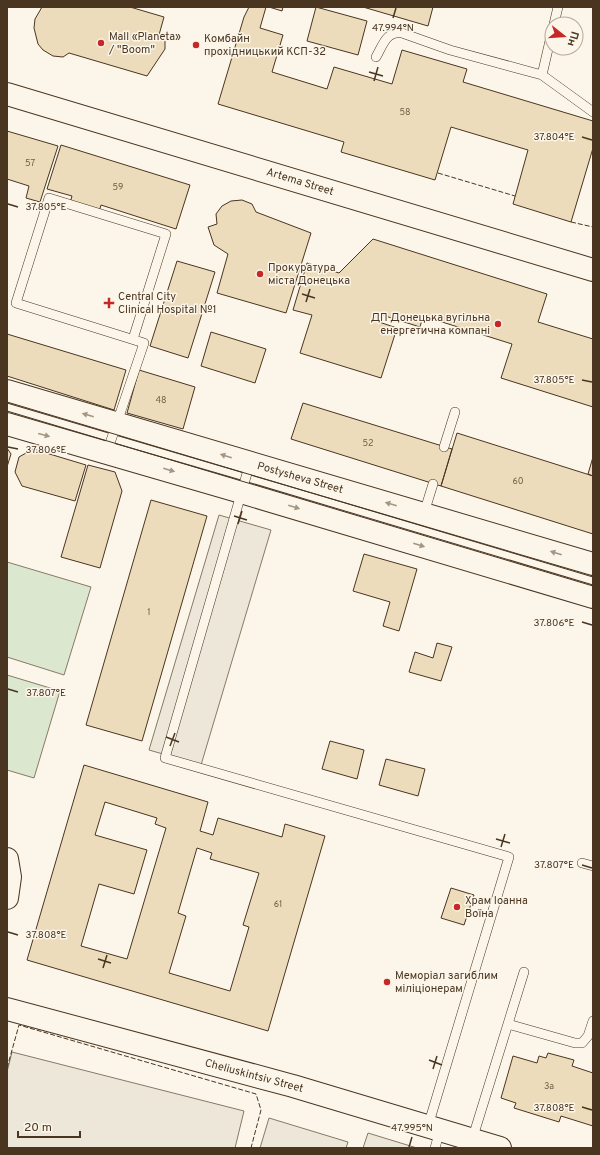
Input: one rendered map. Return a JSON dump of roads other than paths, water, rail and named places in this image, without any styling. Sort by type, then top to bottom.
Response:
[{"type":"street","name":"Artema Street","points":[[7,94],[593,270]]},
{"type":"street","name":"Postysheva Street","points":[[7,391],[593,564]]},
{"type":"street","points":[[7,424],[107,452],[593,597]]},
{"type":"street","points":[[7,859],[10,878],[7,898]]},
{"type":"street","name":"Cheliuskintsiv Street","points":[[7,1010],[293,1086],[434,1135],[472,1140],[500,1148]]},
{"type":"lane","points":[[376,57],[387,37],[391,33],[402,33],[450,50],[542,75],[593,112]]},
{"type":"lane","points":[[542,75],[546,56]]},
{"type":"lane","points":[[107,452],[144,343],[16,303],[49,198],[166,234],[133,339]]},
{"type":"lane","points":[[444,447],[456,412]]},
{"type":"lane","points":[[250,463],[165,758],[509,857],[434,1135]]},
{"type":"lane","points":[[424,513],[433,484]]},
{"type":"lane","points":[[582,863],[593,866]]},
{"type":"lane","points":[[472,1140],[524,972]]},
{"type":"lane","points":[[508,1024],[575,1043],[582,1043],[588,1036],[593,1021]]},
{"type":"tram line","points":[[7,402],[593,577]]},
{"type":"tram line","points":[[7,411],[593,586]]},
{"type":"place","name":"Mall «Planeta» / \"Boom\"","points":[[101,43]]},
{"type":"place","name":"Комбайн прохідницький КСП-32","points":[[196,45]]},
{"type":"place","name":"Прокуратура міста Донецька","points":[[260,274]]},
{"type":"place","name":"Central City Clinical Hospital №1","points":[[109,303]]},
{"type":"place","name":"ДП Донецька вугільна енергетична компані","points":[[498,324]]},
{"type":"place","name":"Храм Іоанна Воїна","points":[[457,907]]},
{"type":"place","name":"Меморіал загиблим міліціонерам","points":[[387,982]]}]
